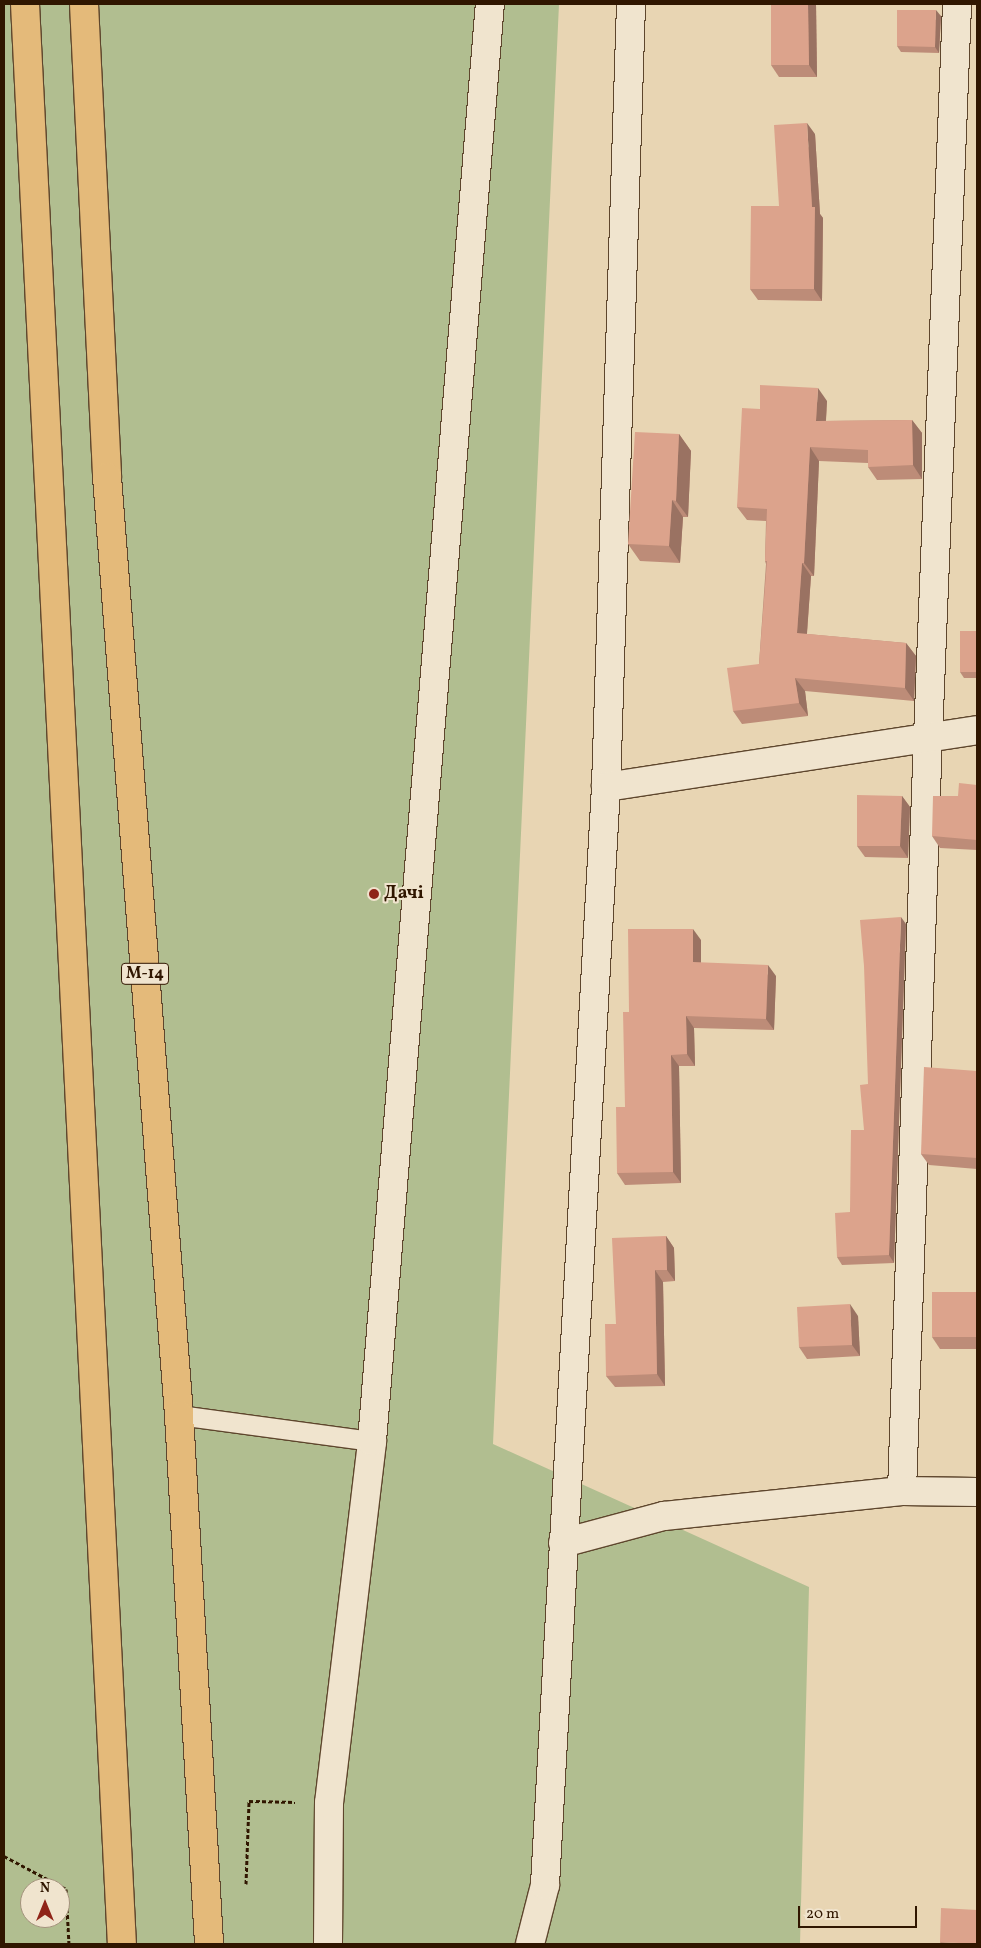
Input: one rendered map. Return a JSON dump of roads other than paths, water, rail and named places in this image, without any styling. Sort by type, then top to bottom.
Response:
[{"type":"highway","points":[[24,4],[122,1944]]},
{"type":"highway","name":"М-14","points":[[84,4],[107,477],[179,1415],[209,1944]]},
{"type":"street","points":[[328,1944],[329,1803],[372,1441],[490,4]]},
{"type":"street","points":[[530,1944],[545,1885],[606,787],[631,4]]},
{"type":"street","points":[[902,1491],[928,737],[957,4]]},
{"type":"street","points":[[606,787],[977,730]]},
{"type":"street","points":[[563,1543],[664,1516],[902,1491],[977,1492]]},
{"type":"lane","points":[[179,1415],[372,1441]]},
{"type":"place","name":"Дачі","points":[[374,894]]}]
